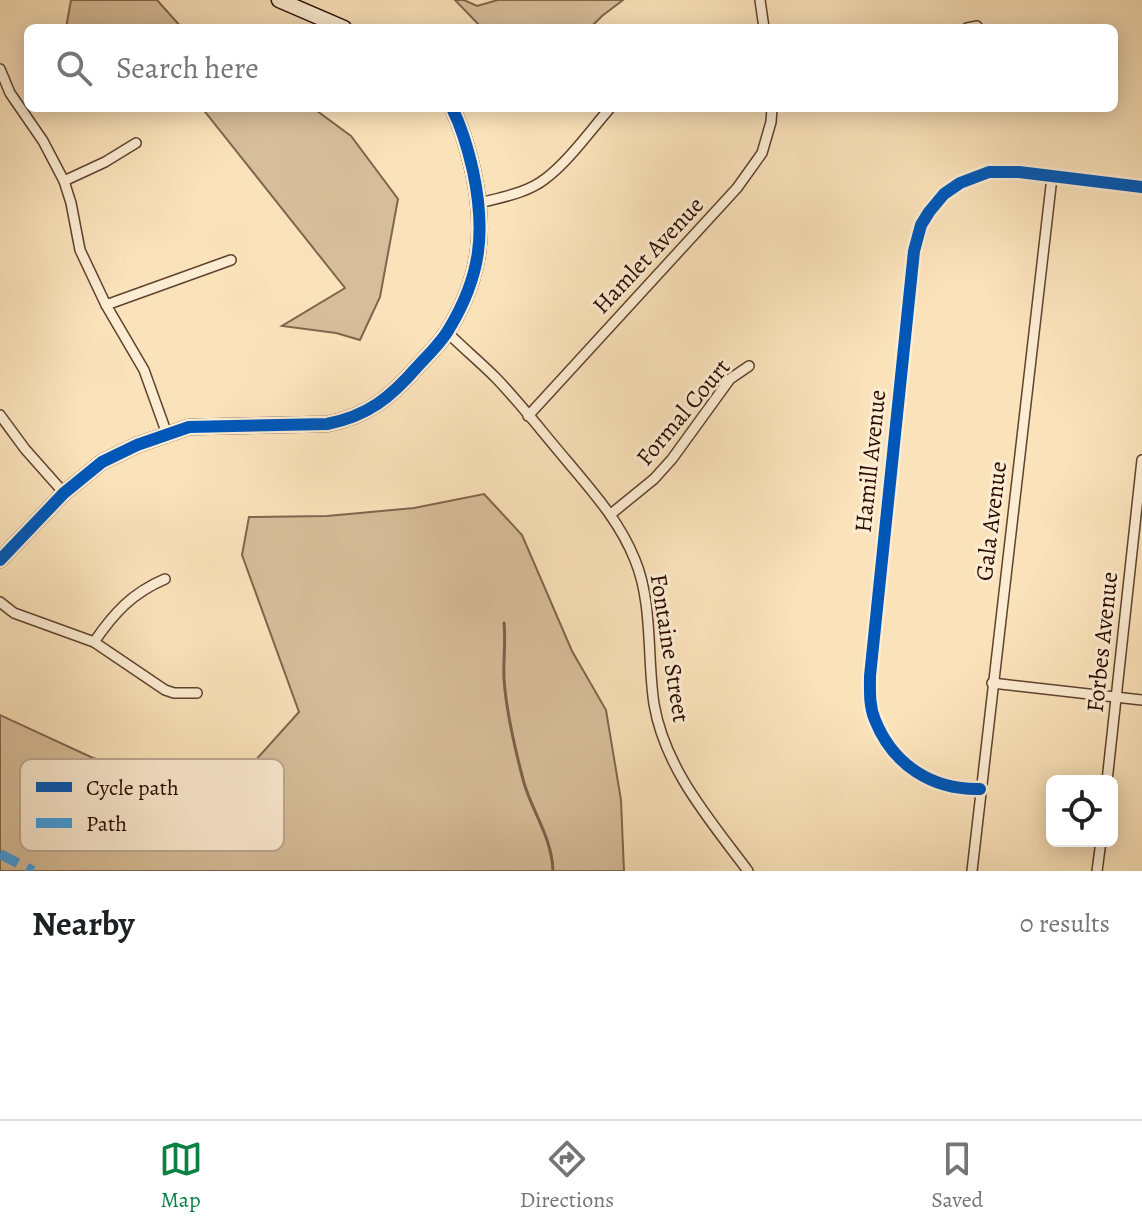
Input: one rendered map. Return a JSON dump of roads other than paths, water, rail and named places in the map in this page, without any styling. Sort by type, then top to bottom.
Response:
[{"type":"street","points":[[279,0],[335,24]]},
{"type":"street","points":[[760,0],[763,24]]},
{"type":"street","points":[[0,69],[10,93],[43,141],[64,181],[80,250],[106,305],[144,370],[167,434]]},
{"type":"street","points":[[0,560],[64,493],[102,462],[137,445],[189,427],[327,424],[346,420],[371,409],[399,387],[447,332],[465,300],[475,269],[480,236],[480,203],[466,141],[454,112]]},
{"type":"street","points":[[480,203],[516,193],[544,180],[607,112]]},
{"type":"street","name":"Hamlet Avenue","points":[[528,416],[737,188],[762,153],[772,112]]},
{"type":"street","points":[[64,181],[136,143]]},
{"type":"street","name":"Hamill Avenue","points":[[980,789],[961,790],[924,777],[907,766],[893,752],[875,720],[870,698],[914,251],[921,225],[944,194],[960,183],[989,172],[1019,172],[1142,187]]},
{"type":"street","name":"Gala Avenue","points":[[972,871],[1052,177]]},
{"type":"street","points":[[106,305],[231,260]]},
{"type":"street","name":"Fontaine Street","points":[[447,332],[495,377],[611,514],[624,535],[637,564],[643,591],[659,728],[689,791],[748,871]]},
{"type":"street","name":"Formal Court","points":[[611,514],[654,479],[730,379],[749,366]]},
{"type":"street","points":[[0,415],[64,493]]},
{"type":"street","name":"Forbes Avenue","points":[[1108,775],[1142,460]]},
{"type":"street","points":[[94,642],[114,614],[145,587],[165,579]]},
{"type":"street","points":[[0,602],[14,613],[94,642],[165,690],[197,693]]},
{"type":"street","points":[[992,683],[1142,700]]},
{"type":"street","points":[[1097,871],[1100,847]]},
{"type":"waterway","points":[[504,623],[504,679],[512,731],[524,783],[546,837],[553,871]]}]
